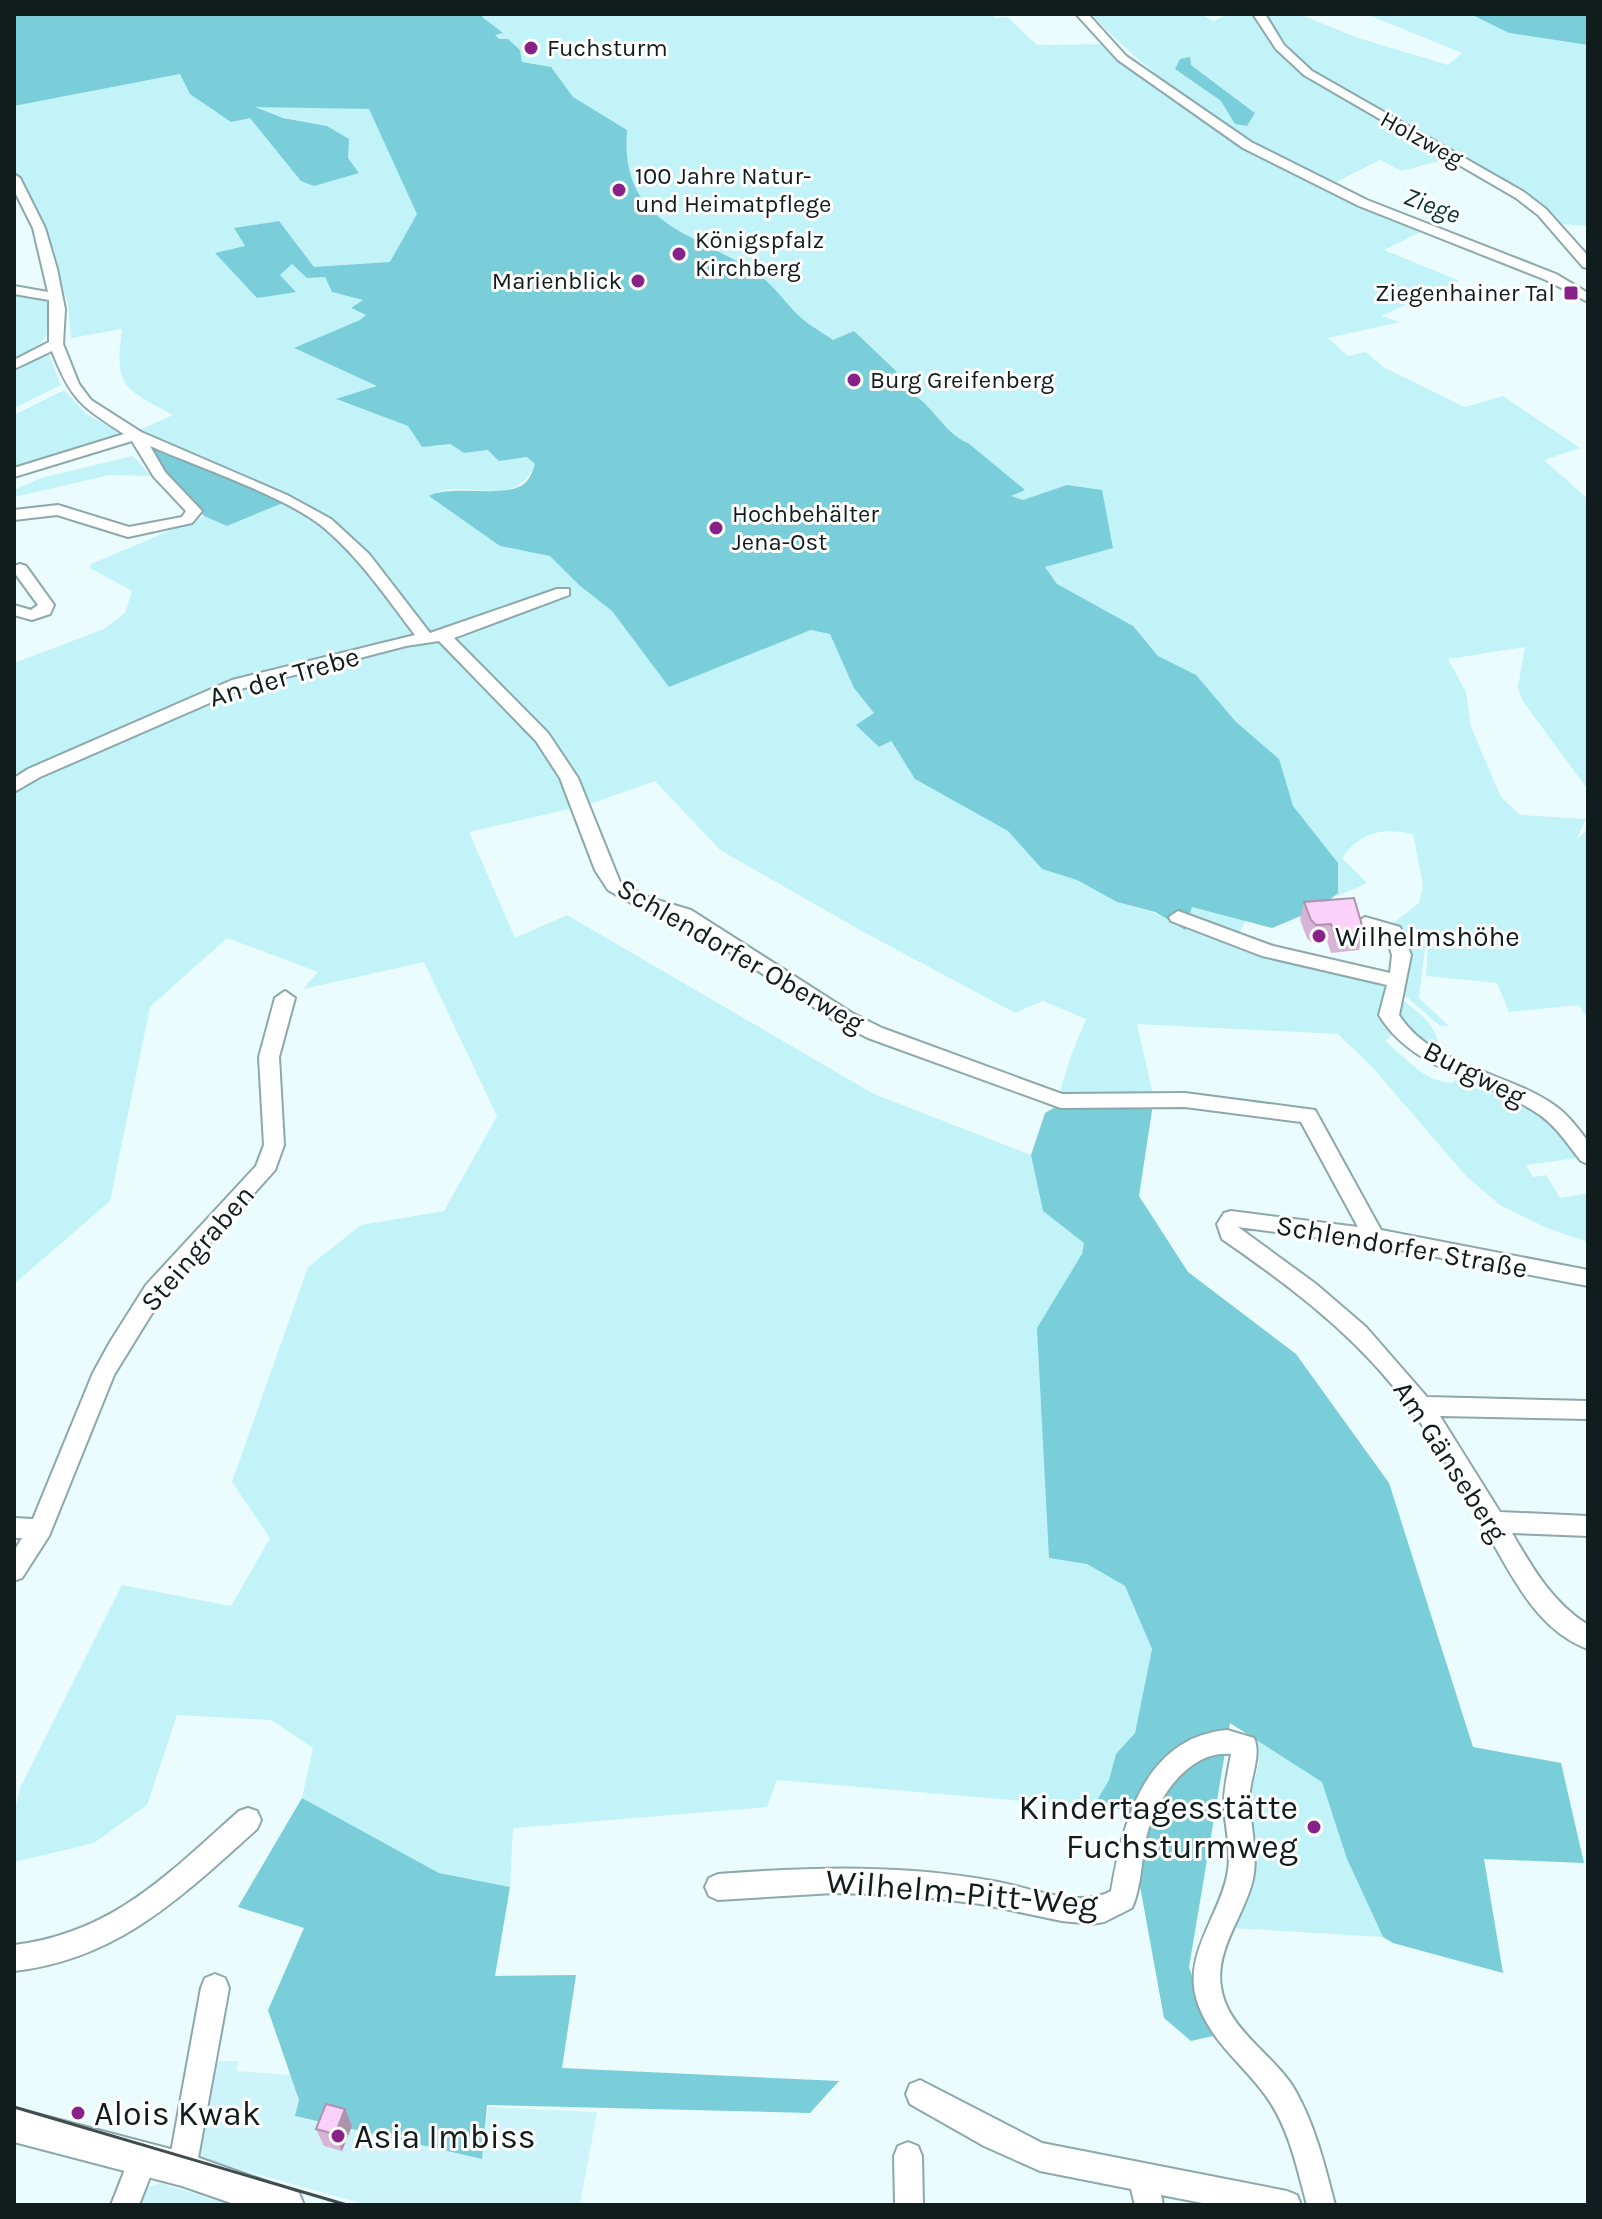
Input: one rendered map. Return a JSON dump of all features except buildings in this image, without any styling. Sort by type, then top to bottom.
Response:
[{"type":"street","points":[[1082,14],[1122,58],[1247,145],[1363,203],[1551,277],[1586,296],[1588,275],[1566,272],[1551,277]]},
{"type":"street","name":"Holzweg","points":[[1259,14],[1280,47],[1308,73],[1520,195],[1542,212],[1588,264]]},
{"type":"street","points":[[14,178],[39,228],[57,297],[56,344],[14,365]]},
{"type":"street","points":[[14,290],[57,297]]},
{"type":"street","name":"Schlendorfer Oberweg","points":[[56,344],[72,384],[86,403],[136,435],[282,498],[326,522],[364,557],[434,636],[542,737],[569,778],[604,870],[614,886],[641,901],[684,914],[767,970],[875,1033],[1061,1101],[1185,1100],[1308,1115],[1374,1237]]},
{"type":"street","points":[[14,473],[136,435],[159,474],[194,511],[187,520],[150,530],[128,532],[58,510],[14,515]]},
{"type":"street","points":[[14,610],[32,615],[44,611],[46,605],[20,569]]},
{"type":"street","name":"An der Trebe","points":[[14,786],[34,773],[238,684],[434,636],[563,592]]},
{"type":"street","points":[[1178,917],[1239,943],[1397,981]]},
{"type":"street","name":"Burgweg","points":[[1365,923],[1393,931],[1402,944],[1403,960],[1389,1015],[1399,1032],[1429,1051],[1546,1109],[1588,1156]]},
{"type":"street","name":"Steingraben","points":[[14,1571],[41,1529],[104,1373],[118,1348],[154,1291],[265,1170],[274,1145],[269,1057],[285,998]]},
{"type":"street","name":"Schlendorfer Straße","points":[[1229,1233],[1227,1224],[1231,1219],[1245,1219],[1374,1237],[1588,1278]]},
{"type":"street","name":"Am Gänseberg","points":[[1229,1233],[1306,1286],[1338,1315],[1422,1406],[1490,1522],[1540,1599],[1563,1622],[1588,1638]]},
{"type":"street","points":[[1422,1406],[1588,1410]]},
{"type":"street","points":[[1490,1522],[1588,1526]]},
{"type":"street","points":[[14,1528],[41,1529]]},
{"type":"street","name":"Wilhelm-Pitt-Weg","points":[[718,1887],[832,1878],[891,1879],[956,1885],[1052,1906],[1103,1910],[1123,1899],[1136,1826],[1148,1797],[1165,1775],[1193,1750],[1214,1740],[1231,1739],[1245,1746],[1237,1804],[1242,1849],[1241,1877],[1229,1914],[1206,1961],[1205,1979],[1210,2001],[1226,2031],[1274,2084],[1291,2110],[1321,2205]]},
{"type":"street","points":[[14,1958],[50,1952],[124,1922],[150,1905],[248,1820]]},
{"type":"street","points":[[182,2169],[215,1988]]},
{"type":"street","points":[[920,2094],[994,2136],[1040,2157],[1147,2192],[1287,2205]]},
{"type":"street","points":[[14,2125],[182,2169],[287,2205]]},
{"type":"street","points":[[908,2156],[909,2205]]},
{"type":"street","points":[[125,2205],[143,2159]]},
{"type":"shaded area","points":[[14,14],[990,14],[996,18],[1007,17],[1037,45],[1105,44],[1210,124],[1425,230],[1384,250],[1460,281],[1381,316],[1400,322],[1328,338],[1348,356],[1366,352],[1383,367],[1465,407],[1503,396],[1580,448],[1544,460],[1588,499],[1588,790],[1522,700],[1518,687],[1525,647],[1448,659],[1466,692],[1471,727],[1501,797],[1520,815],[1586,819],[1576,840],[1588,828],[1588,1020],[1579,1005],[1509,1012],[1497,983],[1426,976],[1428,947],[1425,947],[1419,998],[1449,1026],[1440,1026],[1400,991],[1391,925],[1419,903],[1423,885],[1413,834],[1392,831],[1364,837],[1342,858],[1367,883],[1340,895],[1272,906],[1246,920],[1234,942],[1387,982],[1395,1032],[1385,1041],[1416,1068],[1432,1078],[1452,1083],[1464,1072],[1544,1113],[1584,1157],[1526,1165],[1533,1177],[1546,1175],[1560,1198],[1588,1193],[1588,1242],[1547,1228],[1500,1205],[1466,1176],[1373,1068],[1338,1034],[1137,1024],[1153,1095],[1059,1096],[1086,1019],[1043,1001],[1015,1013],[860,930],[720,850],[655,781],[587,805],[469,832],[515,938],[567,915],[874,1094],[1031,1155],[1043,1211],[1084,1243],[1087,1564],[1125,1586],[1152,1649],[1135,1733],[1116,1754],[1109,1780],[1093,1807],[777,1780],[767,1807],[513,1828],[510,1887],[439,1873],[302,1798],[313,1748],[271,1720],[177,1715],[147,1805],[94,1843],[14,1862],[14,1815],[20,1788],[122,1585],[231,1606],[270,1538],[232,1482],[308,1267],[361,1225],[444,1211],[497,1116],[424,962],[303,989],[318,972],[227,938],[150,1007],[110,1201],[14,1284],[14,663],[104,629],[125,613],[132,591],[90,568],[91,564],[204,516],[227,526],[289,500],[140,430],[173,415],[143,399],[126,384],[120,364],[122,329],[71,338],[68,304],[44,227],[28,190],[14,171],[14,106],[180,74],[228,113],[294,91]],"holes":[[[275,116],[326,126],[358,173]],[[279,221],[314,267],[481,369],[812,630],[669,686],[612,611],[579,585],[550,555],[500,546],[430,496],[443,490],[457,489],[501,491],[526,479],[535,464],[528,457],[499,460],[489,450],[464,453],[450,444],[422,447],[408,426],[337,400],[378,386],[295,349],[360,321],[367,315],[352,309],[364,300],[332,292],[325,277],[292,264],[280,275],[295,291],[257,298],[216,253],[245,247],[234,228]],[[854,688],[1184,930],[1155,913],[1117,902],[1077,880],[1042,869],[1008,831],[916,779],[890,741],[857,726],[875,714]]]},
{"type":"shaded area","points":[[14,14],[484,15],[482,17],[503,33],[495,35],[499,39],[508,39],[520,50],[522,62],[551,67],[573,97],[627,130],[628,162],[635,186],[647,206],[684,234],[755,272],[802,319],[833,340],[854,331],[897,372],[892,376],[899,389],[919,398],[950,431],[1025,490],[1011,496],[1023,500],[1067,485],[1102,490],[1113,548],[1045,567],[1057,584],[1133,626],[1158,656],[1196,675],[1236,722],[1279,759],[1293,806],[1338,863],[1338,893],[1320,908],[1272,928],[1192,907],[1185,930],[1155,912],[1117,902],[1077,880],[1042,869],[1008,831],[915,779],[891,741],[879,747],[856,725],[874,713],[854,688],[830,634],[811,630],[669,687],[612,611],[579,585],[550,556],[500,546],[429,496],[439,492],[495,491],[519,487],[528,479],[535,464],[527,457],[499,461],[488,450],[464,453],[450,444],[422,447],[408,426],[336,399],[377,386],[294,348],[360,320],[366,315],[351,308],[363,300],[332,292],[325,277],[307,278],[292,264],[280,275],[296,292],[257,298],[215,253],[245,246],[234,228],[279,221],[314,267],[390,262],[417,214],[369,109],[255,107],[283,118],[327,126],[349,139],[348,158],[359,173],[314,186],[301,181],[250,118],[231,122],[190,94],[180,74],[14,106]]},
{"type":"shaded area","points":[[1091,14],[1200,14],[1214,21],[1224,16],[1221,14],[1255,14],[1297,68],[1311,79],[1452,158],[1401,171],[1380,160],[1334,183],[1262,147],[1339,188],[1255,144],[1261,147],[1216,118],[1150,69]],"holes":[[[1189,58],[1190,64],[1254,112],[1247,126],[1235,124],[1221,101],[1175,69]]]},
{"type":"shaded area","points":[[1262,14],[1299,14],[1355,37],[1448,65],[1462,53],[1366,14],[1469,14],[1509,33],[1588,45],[1588,226],[1558,224],[1456,157],[1305,67]]},
{"type":"shaded area","points":[[1470,14],[1588,14],[1588,45],[1509,33]]},
{"type":"shaded area","points":[[1190,57],[1191,65],[1255,113],[1247,126],[1235,124],[1221,101],[1175,69],[1180,59]]},
{"type":"shaded area","points":[[14,292],[50,299],[51,312],[45,338],[14,361]]},
{"type":"shaded area","points":[[49,355],[61,385],[14,408],[14,368]]},
{"type":"shaded area","points":[[64,390],[86,414],[123,434],[14,471],[14,415]]},
{"type":"shaded area","points":[[140,430],[290,500],[227,526],[204,516],[193,500],[161,473]]},
{"type":"shaded area","points":[[133,456],[151,476],[110,475],[14,497],[14,490],[41,478]]},
{"type":"shaded area","points":[[1396,995],[1417,1011],[1434,1030],[1439,1047],[1431,1049],[1396,1022]]},
{"type":"shaded area","points":[[1153,1104],[1139,1196],[1188,1272],[1296,1354],[1389,1483],[1473,1747],[1561,1763],[1584,1863],[1484,1859],[1503,1973],[1393,1943],[1383,1937],[1347,1859],[1322,1782],[1230,1723],[1189,1967],[1213,2036],[1191,2041],[1164,2018],[1126,1809],[1093,1807],[1109,1780],[1116,1754],[1135,1733],[1152,1649],[1125,1586],[1087,1564],[1049,1558],[1037,1328],[1082,1254],[1084,1243],[1043,1211],[1031,1155],[1045,1113],[1057,1106]]},
{"type":"shaded area","name":"Kindertagesstätte Fuchsturmweg","points":[[1325,1725],[1347,1859],[1383,1937],[1233,1928],[1247,1811],[1259,1762],[1255,1732]]},
{"type":"shaded area","points":[[302,1798],[439,1873],[510,1887],[495,1976],[576,1975],[562,2068],[839,2081],[810,2113],[487,2105],[482,2159],[295,2116],[299,2100],[268,2010],[304,1928],[238,1907]]},
{"type":"shaded area","points":[[238,2061],[237,2071],[291,2075],[299,2100],[296,2117],[482,2159],[488,2107],[597,2112],[580,2205],[367,2205],[189,2155],[208,2062]]},
{"type":"shaded area","points":[[160,2183],[231,2205],[129,2205],[141,2189]]},
{"type":"waterway","name":"Ziege","points":[[1273,153],[1300,167]]},
{"type":"tram line","points":[[14,2107],[347,2205]]},
{"type":"place","name":"Fuchsturm","points":[[531,48]]},
{"type":"place","name":"100 Jahre Natur- und Heimatpflege","points":[[619,190]]},
{"type":"place","name":"Königspfalz Kirchberg","points":[[679,254]]},
{"type":"place","name":"Marienblick","points":[[638,281]]},
{"type":"place","name":"Ziegenhainer Tal","points":[[1571,293]]},
{"type":"place","name":"Burg Greifenberg","points":[[854,380]]},
{"type":"place","name":"Hochbehälter Jena-Ost","points":[[716,528]]},
{"type":"place","name":"Wilhelmshöhe","points":[[1319,936]]},
{"type":"place","name":"Kindertagesstätte Fuchsturmweg","points":[[1314,1827]]},
{"type":"place","name":"Alois Kwak","points":[[78,2113]]},
{"type":"place","name":"Asia Imbiss","points":[[338,2136]]}]
